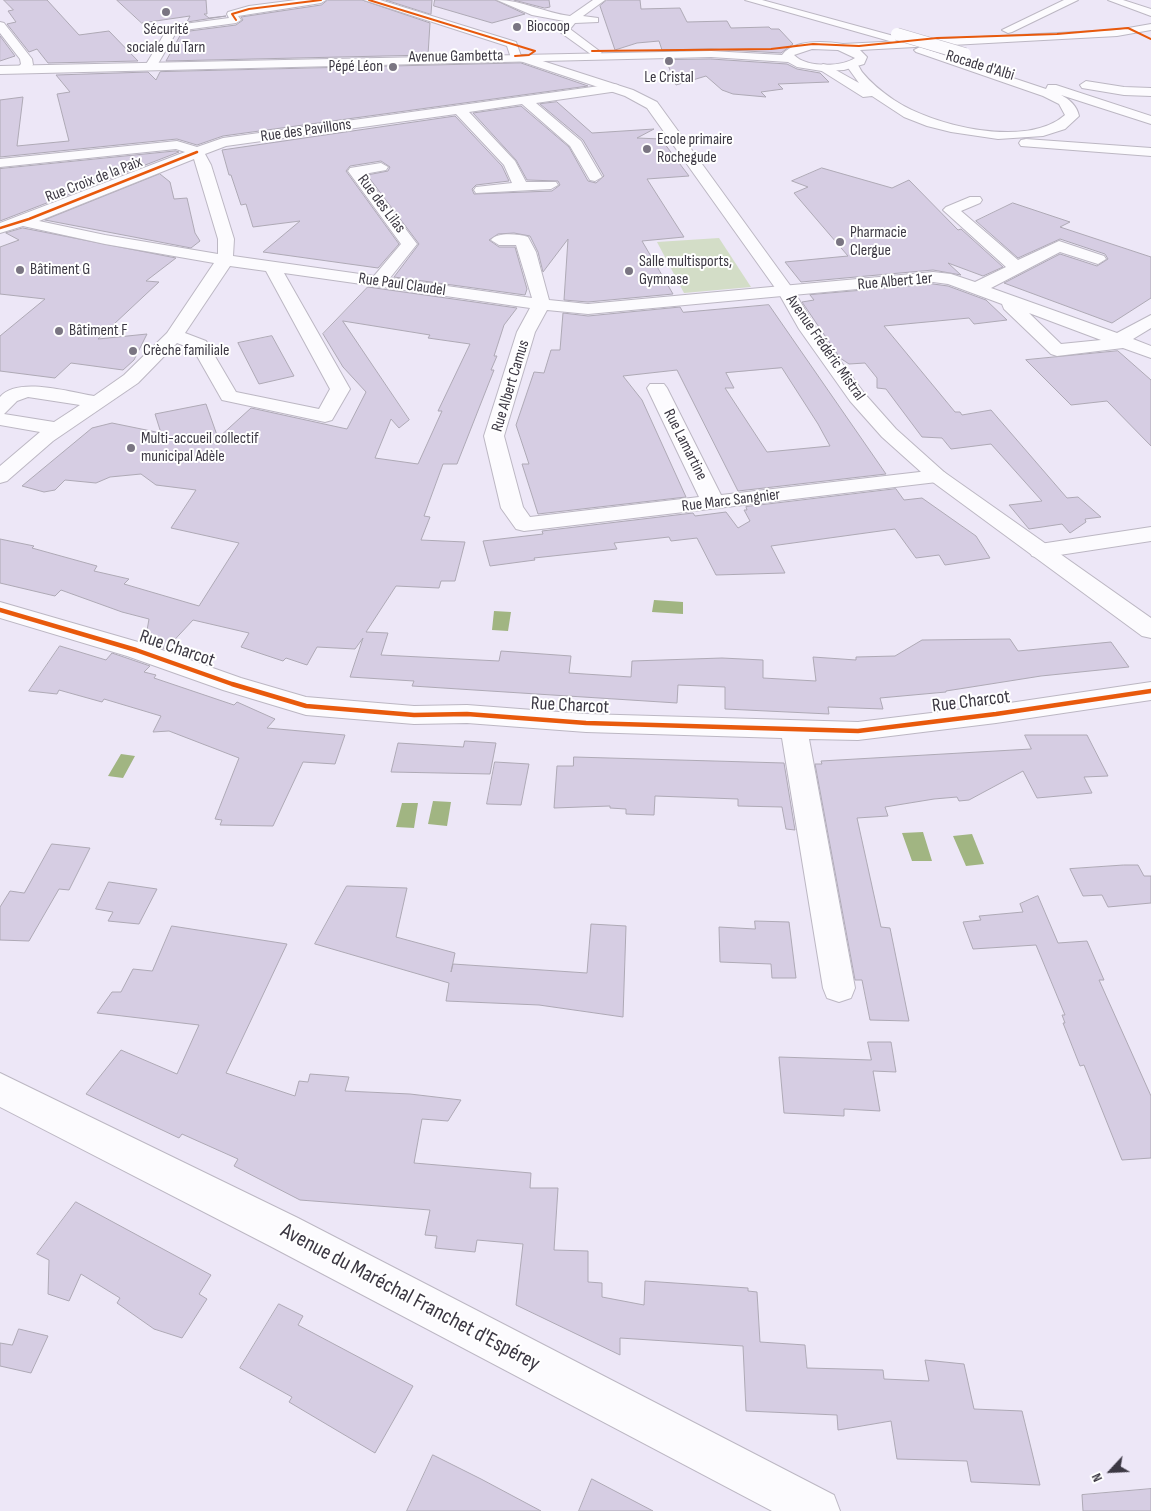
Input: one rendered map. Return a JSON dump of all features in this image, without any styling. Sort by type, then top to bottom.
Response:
[{"type":"main road","points":[[152,66],[173,28],[236,20],[232,14],[249,9],[321,0]]},
{"type":"main road","points":[[369,0],[512,44],[520,58]]},
{"type":"main road","points":[[502,0],[538,15],[571,20],[594,20]]},
{"type":"main road","points":[[601,0],[571,20],[564,30],[600,55],[791,54],[812,46],[842,48],[1117,33],[1151,27]]},
{"type":"main road","points":[[581,43],[594,20],[601,0]]},
{"type":"main road","points":[[750,0],[895,38],[1047,93],[1063,101],[1071,110],[1072,116],[1062,125],[1052,129],[1016,135],[969,133],[940,127],[902,110],[862,79],[852,51],[842,48]]},
{"type":"main road","name":"Rocade d'Albi","points":[[772,0],[895,38],[965,54],[1151,112]]},
{"type":"main road","points":[[1008,30],[1073,0]]},
{"type":"main road","points":[[1113,0],[1151,13]]},
{"type":"main road","points":[[1126,5],[1151,19]]},
{"type":"main road","points":[[0,25],[26,59],[27,65],[22,69]]},
{"type":"main road","points":[[823,68],[856,61],[874,51],[901,47],[1151,36]]},
{"type":"main road","name":"Rocade d'Albi","points":[[925,50],[1151,120]]},
{"type":"main road","points":[[520,58],[702,51],[791,54],[804,65],[823,68],[839,74],[902,119],[943,132],[1012,142],[1151,152]]},
{"type":"main road","points":[[520,58],[702,51]]},
{"type":"main road","points":[[965,54],[981,57]]},
{"type":"main road","name":"Avenue Gambetta","points":[[0,70],[520,58]]},
{"type":"main road","name":"Avenue Gambetta","points":[[388,60],[520,58]]},
{"type":"main road","name":"Avenue Frédéric Mistral","points":[[520,58],[614,88],[647,101],[660,114],[786,292],[808,329],[857,397],[910,454],[937,476],[1151,630]]},
{"type":"main road","points":[[1054,76],[1101,88],[1151,92]]},
{"type":"main road","name":"Rue des Pavillons","points":[[197,152],[223,142],[614,88]]},
{"type":"main road","points":[[526,101],[576,144],[595,177]]},
{"type":"main road","points":[[460,110],[510,164],[520,187]]},
{"type":"main road","points":[[0,163],[177,145],[197,152],[204,165],[226,239],[226,258],[173,337],[131,379],[57,429],[0,477]]},
{"type":"main road","name":"Rue Croix de la Paix","points":[[0,228],[21,222],[197,152]]},
{"type":"main road","name":"Rue des Lilas","points":[[379,281],[409,244],[355,171],[381,167]]},
{"type":"main road","points":[[481,190],[551,184]]},
{"type":"main road","points":[[975,200],[951,210],[1017,268]]},
{"type":"main road","name":"Rue Paul Claudel","points":[[21,222],[102,240],[541,305],[588,309],[786,292]]},
{"type":"main road","points":[[499,240],[522,240],[528,252],[540,292],[541,305]]},
{"type":"main road","points":[[977,288],[1059,246],[1098,259]]},
{"type":"main road","points":[[173,337],[187,339],[200,345],[229,396],[325,416],[340,389],[272,266]]},
{"type":"main road","name":"Rue Albert 1er","points":[[786,292],[934,277],[950,279],[1151,352]]},
{"type":"main road","name":"Rue Albert 1er","points":[[1002,297],[1058,350],[1122,342]]},
{"type":"main road","name":"Rue Albert Camus","points":[[524,524],[512,508],[494,436],[526,332],[541,305]]},
{"type":"main road","points":[[1122,342],[1151,320]]},
{"type":"main road","name":"Rue Lamartine","points":[[657,388],[710,495],[710,503]]},
{"type":"main road","points":[[0,409],[10,397],[27,391],[96,402]]},
{"type":"main road","points":[[0,419],[57,429]]},
{"type":"main road","name":"Rue Marc Sangnier","points":[[524,524],[937,476]]},
{"type":"main road","points":[[1040,551],[1151,534]]},
{"type":"main road","name":"Rue Charcot","points":[[0,610],[136,650],[232,684],[306,706],[345,708],[414,716],[467,714],[586,723],[858,731],[996,714],[1151,691]]},
{"type":"main road","points":[[794,730],[839,988]]},
{"type":"main road","name":"Avenue du Maréchal Franchet d'Espérey","points":[[0,1089],[284,1232],[818,1511]]},
{"type":"shaded area","points":[[719,238],[751,287],[684,293],[657,242]]},
{"type":"shaded area","points":[[654,600],[683,602],[683,614],[652,612]]},
{"type":"shaded area","points":[[494,611],[511,612],[508,631],[492,630]]},
{"type":"shaded area","points":[[121,754],[135,756],[123,778],[108,776]]},
{"type":"shaded area","points":[[433,801],[451,802],[447,826],[428,824]]},
{"type":"shaded area","points":[[402,803],[418,803],[414,828],[396,827]]},
{"type":"shaded area","points":[[923,832],[932,861],[912,861],[902,833]]},
{"type":"shaded area","points":[[972,834],[984,864],[966,866],[953,836]]},
{"type":"building","points":[[4,0],[47,0],[79,35],[109,31],[138,61],[48,63],[37,49],[29,52],[7,24],[16,22],[8,11],[13,10]]},
{"type":"building","name":"Sécurité sociale du Tarn","points":[[117,0],[206,0],[207,14],[204,14],[209,18],[226,16],[187,22],[190,16],[142,23]]},
{"type":"building","points":[[328,0],[362,0],[430,23],[428,55],[166,61],[182,32],[236,25],[243,20],[241,17],[321,5]]},
{"type":"building","points":[[386,0],[432,0],[431,14]]},
{"type":"building","points":[[435,0],[495,0],[525,14],[492,23],[434,6]]},
{"type":"building","points":[[514,0],[549,0],[550,7],[545,8]]},
{"type":"building","points":[[607,0],[640,0],[641,9],[680,8],[687,22],[727,21],[731,28],[769,27],[771,29],[779,29],[793,44],[781,53],[711,49],[662,50],[659,41],[637,43],[615,50],[600,6]]},
{"type":"building","points":[[0,36],[15,56],[0,61]]},
{"type":"building","points":[[711,59],[787,64],[797,69],[820,73],[829,82],[778,84],[783,89],[761,92],[766,97],[733,94],[722,90],[706,76],[676,85],[666,60]]},
{"type":"building","points":[[521,63],[588,86],[223,136],[197,145],[177,139],[0,157],[0,100],[23,97],[17,146],[69,141],[57,94],[70,92],[56,75],[148,72],[156,80],[160,72]]},
{"type":"building","points":[[557,102],[592,133],[654,129],[637,138],[661,139],[689,176],[647,179],[684,237],[642,241],[673,294],[588,302],[564,300],[568,239],[543,272],[538,252],[530,236],[514,233],[498,234],[489,240],[499,247],[515,247],[527,289],[525,295],[394,277],[419,244],[367,175],[388,171],[390,167],[381,161],[350,166],[346,171],[399,244],[378,268],[263,252],[300,221],[253,227],[246,204],[241,205],[231,175],[229,175],[222,150],[455,116],[502,166],[509,181],[476,185],[472,189],[474,194],[552,191],[560,185],[558,181],[527,180],[516,160],[473,113],[521,106],[569,147],[588,181],[596,183],[604,176],[583,140],[540,104]]},
{"type":"building","points":[[179,152],[0,221],[0,169]]},
{"type":"building","points":[[822,168],[892,188],[909,180],[958,230],[961,229],[1003,267],[983,276],[948,263],[961,275],[933,270],[801,282],[785,262],[848,256],[794,193],[808,187],[792,181]]},
{"type":"building","points":[[160,174],[170,182],[174,199],[187,198],[195,233],[200,241],[191,248],[45,220]]},
{"type":"building","points":[[1013,203],[1070,222],[1060,227],[1151,257],[1151,298],[1112,323],[1004,283],[1060,254],[1097,266],[1108,259],[1105,254],[1060,239],[1018,258],[976,221]]},
{"type":"building","points":[[23,228],[176,258],[146,281],[159,282],[98,339],[147,334],[134,360],[123,370],[71,363],[55,378],[0,371],[0,336],[45,299],[0,294],[0,247],[19,240],[6,233]]},
{"type":"building","points":[[933,284],[948,286],[986,300],[1007,320],[974,324],[969,318],[884,326],[955,412],[960,412],[962,415],[991,410],[1067,498],[1078,497],[1101,517],[1085,519],[1086,522],[1070,533],[1062,524],[1029,529],[1009,505],[1042,501],[991,444],[951,449],[942,438],[922,437],[886,389],[877,388],[877,378],[865,363],[849,364],[840,358],[802,302],[814,300],[810,295]]},
{"type":"building","points":[[368,287],[517,308],[504,325],[494,356],[497,356],[491,370],[494,370],[457,464],[443,464],[424,516],[430,517],[421,540],[465,542],[455,581],[441,581],[439,588],[396,586],[366,632],[388,633],[381,655],[499,661],[501,651],[571,656],[569,673],[631,677],[632,661],[722,658],[763,660],[763,678],[816,681],[813,657],[856,660],[856,657],[895,656],[922,640],[1010,639],[1018,651],[1111,642],[1129,667],[1041,676],[946,692],[880,698],[883,709],[828,707],[829,714],[725,709],[725,687],[678,685],[677,703],[412,686],[414,681],[350,677],[363,638],[355,649],[317,647],[307,665],[286,658],[283,661],[241,647],[249,633],[193,620],[166,649],[145,642],[149,619],[122,612],[61,590],[55,596],[0,583],[0,539],[34,546],[32,548],[97,566],[94,571],[129,579],[124,584],[199,606],[239,543],[171,528],[196,490],[156,485],[141,474],[110,477],[96,483],[65,480],[55,490],[44,492],[22,486],[92,428],[112,423],[161,433],[155,414],[206,404],[218,438],[251,408],[347,429],[366,392],[343,367],[323,334]],"holes":[[[343,321],[430,335],[428,338],[470,344],[438,411],[442,411],[418,464],[375,458],[391,419],[399,428],[409,420]]]},
{"type":"building","points":[[769,305],[886,474],[738,491],[677,370],[623,376],[642,400],[686,497],[538,514],[522,464],[529,464],[516,425],[534,372],[544,373],[551,350],[560,350],[563,313],[588,316],[680,307],[683,312]],"holes":[[[782,368],[830,446],[767,452],[725,388],[734,388],[726,373]]]},
{"type":"building","points":[[272,336],[294,376],[259,384],[238,343]]},
{"type":"building","points":[[1118,351],[1151,380],[1151,446],[1107,401],[1071,405],[1026,360]]},
{"type":"building","points":[[896,489],[904,500],[922,498],[976,536],[990,558],[945,565],[939,555],[916,558],[895,529],[771,546],[785,573],[716,575],[697,538],[671,541],[669,537],[614,543],[617,549],[534,558],[535,560],[490,566],[483,541],[543,534],[542,531],[693,513],[695,516],[726,512],[738,528],[750,521],[744,510],[747,510],[746,507]]},
{"type":"building","points":[[60,646],[106,660],[112,653],[150,666],[144,672],[156,675],[154,678],[234,705],[237,702],[275,719],[267,728],[345,735],[335,764],[303,762],[273,826],[220,825],[222,820],[215,819],[239,758],[169,731],[153,732],[161,716],[104,699],[102,702],[59,690],[57,694],[29,691]]},
{"type":"building","points":[[1025,735],[1087,735],[1108,776],[1084,777],[1092,793],[1037,798],[1023,771],[969,800],[959,801],[957,797],[934,799],[885,807],[888,816],[857,818],[881,927],[890,928],[909,1021],[870,1020],[862,980],[855,980],[815,764],[822,764],[821,761],[1031,749]]},
{"type":"building","points":[[465,741],[496,743],[490,774],[391,772],[398,743],[463,747]]},
{"type":"building","points":[[574,757],[784,763],[795,830],[786,829],[782,807],[738,806],[738,799],[655,796],[654,815],[626,814],[626,809],[610,808],[610,806],[554,808],[557,766],[573,766]]},
{"type":"building","points":[[495,762],[529,764],[521,805],[487,804]]},
{"type":"building","points":[[52,844],[90,848],[69,890],[59,889],[29,941],[0,940],[0,907],[10,891],[24,893]]},
{"type":"building","points":[[1138,865],[1144,876],[1151,876],[1151,903],[1108,907],[1102,895],[1083,896],[1070,869]]},
{"type":"building","points":[[109,882],[157,889],[139,924],[108,921],[113,912],[96,909]]},
{"type":"building","points":[[347,886],[407,888],[396,937],[455,953],[451,972],[453,964],[587,973],[591,924],[626,926],[623,1017],[539,1005],[446,1001],[449,983],[315,944]]},
{"type":"building","points":[[1038,896],[1058,943],[1087,941],[1104,980],[1099,980],[1151,1096],[1151,1158],[1122,1160],[1084,1065],[1080,1066],[1063,1023],[1065,1023],[1062,1015],[1065,1015],[1036,945],[973,949],[963,922],[981,920],[979,916],[1023,912],[1020,904]]},
{"type":"building","points":[[755,921],[789,922],[796,978],[772,978],[771,964],[720,962],[719,927],[755,929]]},
{"type":"building","points":[[172,926],[287,944],[226,1073],[295,1096],[299,1081],[308,1082],[310,1074],[349,1077],[345,1091],[410,1094],[461,1100],[448,1121],[422,1119],[414,1163],[531,1173],[530,1188],[558,1188],[554,1250],[588,1251],[588,1282],[602,1283],[602,1297],[644,1305],[645,1281],[748,1288],[748,1291],[757,1292],[760,1342],[805,1345],[807,1368],[883,1370],[884,1379],[929,1381],[925,1360],[964,1364],[974,1409],[1022,1411],[1040,1485],[971,1482],[967,1461],[897,1459],[891,1421],[838,1430],[837,1415],[746,1411],[743,1346],[620,1338],[620,1355],[516,1305],[523,1244],[477,1240],[475,1252],[435,1248],[437,1236],[425,1235],[430,1210],[300,1200],[234,1166],[238,1159],[182,1134],[179,1138],[86,1094],[121,1050],[177,1074],[199,1025],[97,1013],[112,992],[121,992],[133,969],[152,971]]},
{"type":"building","points":[[868,1042],[891,1042],[896,1072],[873,1071],[880,1111],[844,1109],[844,1116],[784,1113],[779,1057],[871,1060]]},
{"type":"building","points":[[76,1202],[211,1275],[199,1294],[207,1299],[182,1338],[154,1329],[117,1303],[120,1298],[81,1274],[69,1301],[48,1294],[49,1260],[37,1254]]},
{"type":"building","points":[[279,1304],[303,1316],[298,1325],[413,1386],[375,1453],[289,1402],[292,1397],[240,1368]]},
{"type":"building","points":[[19,1329],[48,1336],[31,1373],[0,1366],[0,1343],[12,1345]]},
{"type":"building","points":[[433,1455],[481,1479],[541,1511],[407,1511]]},
{"type":"building","points":[[592,1479],[653,1511],[579,1511]]},
{"type":"building","points":[[1151,1489],[1151,1511],[1083,1511],[1082,1495]]},
{"type":"cycle path","points":[[236,20],[232,14],[249,9],[321,0]]},
{"type":"cycle path","points":[[369,0],[535,51],[529,55],[515,56]]},
{"type":"cycle path","points":[[592,51],[771,49],[813,44],[859,46],[937,38],[1057,34],[1128,28],[1151,39]]},
{"type":"cycle path","points":[[0,228],[29,219],[197,152]]},
{"type":"cycle path","points":[[0,610],[136,650],[232,684],[306,706],[414,715],[467,714],[586,723],[858,731],[996,714],[1151,691]]},
{"type":"place","name":"Sécurité sociale du Tarn","points":[[166,12]]},
{"type":"place","name":"Biocoop","points":[[517,27]]},
{"type":"place","name":"Le Cristal","points":[[669,61]]},
{"type":"place","name":"Pépé Léon","points":[[393,67]]},
{"type":"place","name":"Ecole primaire Rochegude","points":[[647,149]]},
{"type":"place","name":"Pharmacie Clergue","points":[[840,242]]},
{"type":"place","name":"Bâtiment G","points":[[20,270]]},
{"type":"place","name":"Salle multisports, Gymnase","points":[[629,271]]},
{"type":"place","name":"Bâtiment F","points":[[59,331]]},
{"type":"place","name":"Crèche familiale","points":[[133,351]]},
{"type":"place","name":"Multi-accueil collectif municipal Adèle","points":[[131,448]]}]
